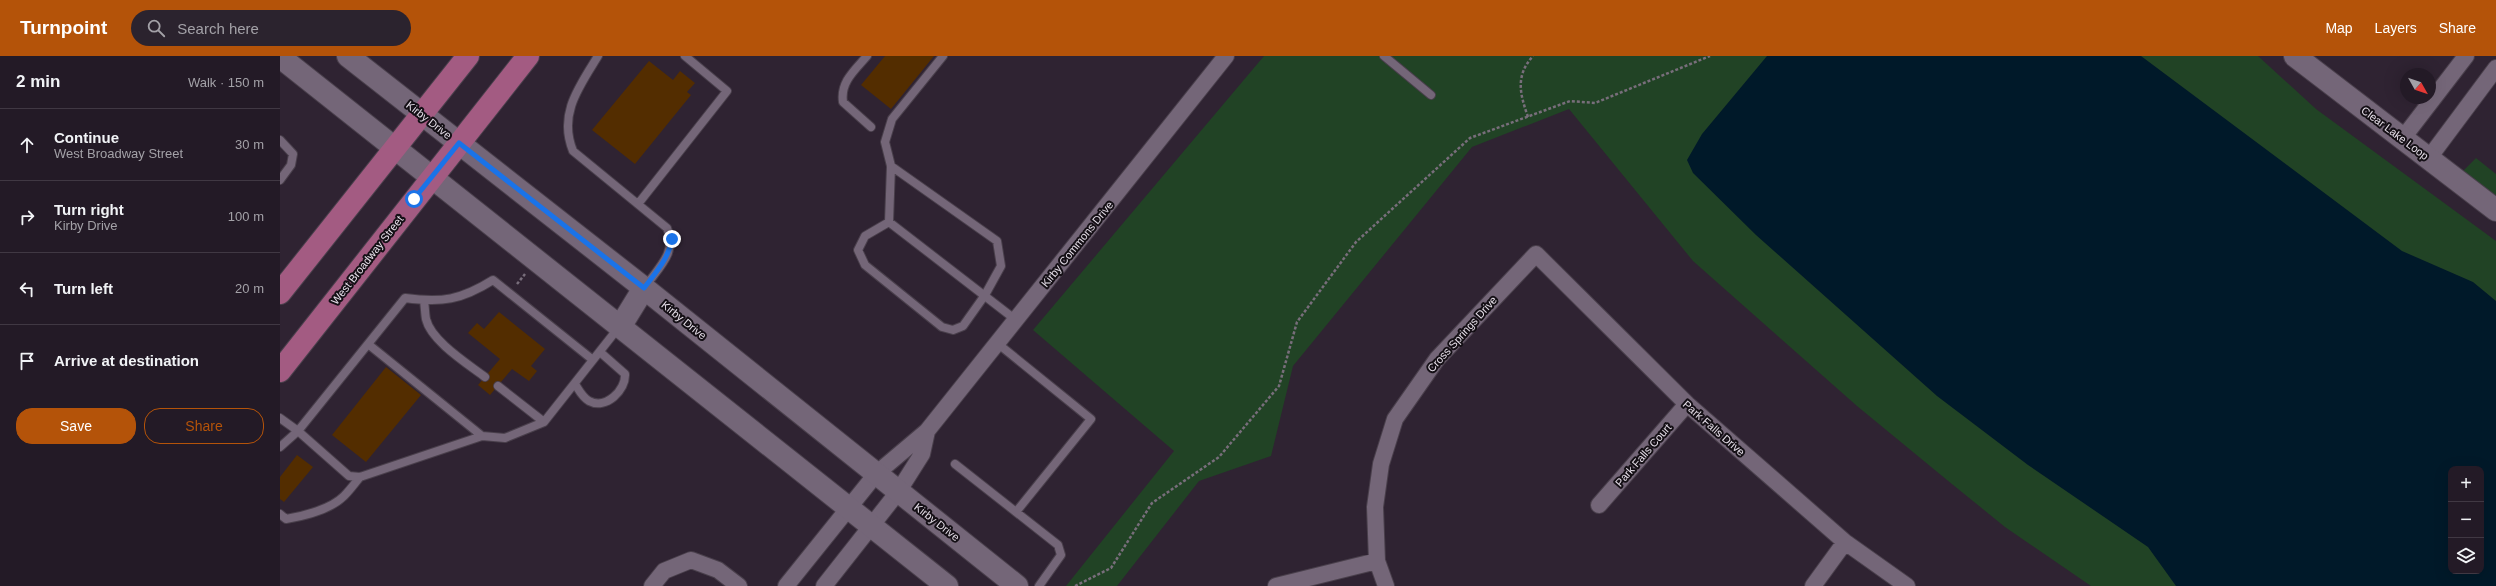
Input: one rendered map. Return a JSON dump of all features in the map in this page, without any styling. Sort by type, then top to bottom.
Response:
[{"type":"main road","name":"Kirby Drive","points":[[348,56],[644,288],[1017,586]]},
{"type":"main road","points":[[280,292],[468,56]]},
{"type":"main road","name":"West Broadway Street","points":[[280,371],[528,56]]},
{"type":"main road","name":"Clear Lake Loop","points":[[2295,56],[2496,210]]},
{"type":"main road","points":[[280,57],[433,176],[620,327],[947,586]]},
{"type":"main road","points":[[620,327],[644,288]]},
{"type":"street","name":"Kirby Commons Drive","points":[[786,586],[847,508],[876,474],[927,431],[1226,56]]},
{"type":"street","points":[[2403,138],[2466,56]]},
{"type":"street","points":[[2429,158],[2496,68]]},
{"type":"street","name":"Park Falls Drive","points":[[1536,254],[1687,404],[1845,542],[1907,586]]},
{"type":"street","name":"Cross Springs Drive","points":[[1386,586],[1377,561],[1375,507],[1380,464],[1395,420],[1437,359],[1536,254]]},
{"type":"street","name":"Park Falls Court","points":[[1599,505],[1687,404]]},
{"type":"street","name":"Kirby Commons Drive","points":[[824,586],[872,527],[898,492],[922,454],[927,431]]},
{"type":"street","points":[[1813,586],[1845,542]]},
{"type":"street","points":[[652,586],[664,571],[691,560],[718,570],[739,586]]},
{"type":"street","points":[[1276,586],[1377,561]]},
{"type":"lane","points":[[598,56],[572,100],[567,122],[568,140],[573,151],[667,228],[672,239],[670,250],[666,258],[644,288]]},
{"type":"lane","points":[[638,204],[727,91],[684,56]]},
{"type":"lane","points":[[867,56],[845,82],[842,92],[843,102],[871,127]]},
{"type":"lane","points":[[889,222],[891,166],[885,142],[892,119],[943,56]]},
{"type":"lane","points":[[1384,56],[1431,94]]},
{"type":"lane","points":[[280,140],[293,154],[292,165],[280,180]]},
{"type":"lane","points":[[889,222],[865,236],[858,250],[866,265],[942,327],[953,330],[963,326],[985,295],[1001,266],[997,241],[891,166]]},
{"type":"lane","points":[[889,222],[1016,320]]},
{"type":"lane","points":[[280,447],[298,431],[405,298],[424,301],[443,301],[482,287],[493,280],[593,360]]},
{"type":"lane","points":[[424,301],[426,321],[440,342],[485,377]]},
{"type":"lane","points":[[280,418],[298,431],[349,476],[360,477],[482,436],[505,438],[544,422],[620,327]]},
{"type":"lane","points":[[997,343],[1091,420],[1016,512]]},
{"type":"lane","points":[[368,344],[482,436]]},
{"type":"lane","points":[[575,384],[582,396],[589,401],[596,403],[620,393],[626,382],[625,374],[600,352]]},
{"type":"lane","points":[[498,386],[544,422]]},
{"type":"lane","points":[[955,464],[1058,545],[1061,554],[1039,586]]},
{"type":"lane","points":[[280,514],[286,519],[297,517],[326,507],[344,497],[360,477]]},
{"type":"path","points":[[1528,117],[1520,93],[1520,76],[1526,63],[1533,56]]},
{"type":"path","points":[[1075,586],[1111,568],[1152,503],[1219,457],[1279,386],[1297,322],[1356,242],[1470,138],[1570,101],[1595,103],[1710,56]]},
{"type":"path","points":[[510,293],[528,269]]},
{"type":"green space","points":[[1264,56],[2258,56],[2316,109],[2496,241],[2496,586],[2091,586],[2005,527],[1947,480],[1857,406],[1693,261],[1569,109],[1472,147],[1293,366],[1271,456],[1199,481],[1117,586],[1066,586],[1174,451],[1033,330]]},
{"type":"green space","points":[[2476,158],[2496,174],[2496,198],[2462,172]]},
{"type":"water","points":[[1767,56],[2141,56],[2402,251],[2473,282],[2496,301],[2496,586],[2176,586],[2148,547],[2028,465],[1937,396],[1756,235],[1693,173],[1687,160],[1702,134]]},
{"type":"building","points":[[885,56],[934,56],[891,109],[861,85]]},
{"type":"building","points":[[649,61],[673,80],[680,71],[695,83],[687,92],[691,95],[635,164],[592,130]]},
{"type":"building","points":[[499,312],[545,349],[531,366],[537,371],[529,381],[512,369],[490,395],[478,385],[500,359],[468,333],[477,323],[484,329]]},
{"type":"building","points":[[386,367],[421,395],[366,462],[332,435]]},
{"type":"building","points":[[297,455],[313,467],[284,502],[280,499],[280,477]]},
{"type":"route","points":[[414,199],[459,143],[644,288],[666,258],[670,250],[672,239]]}]
